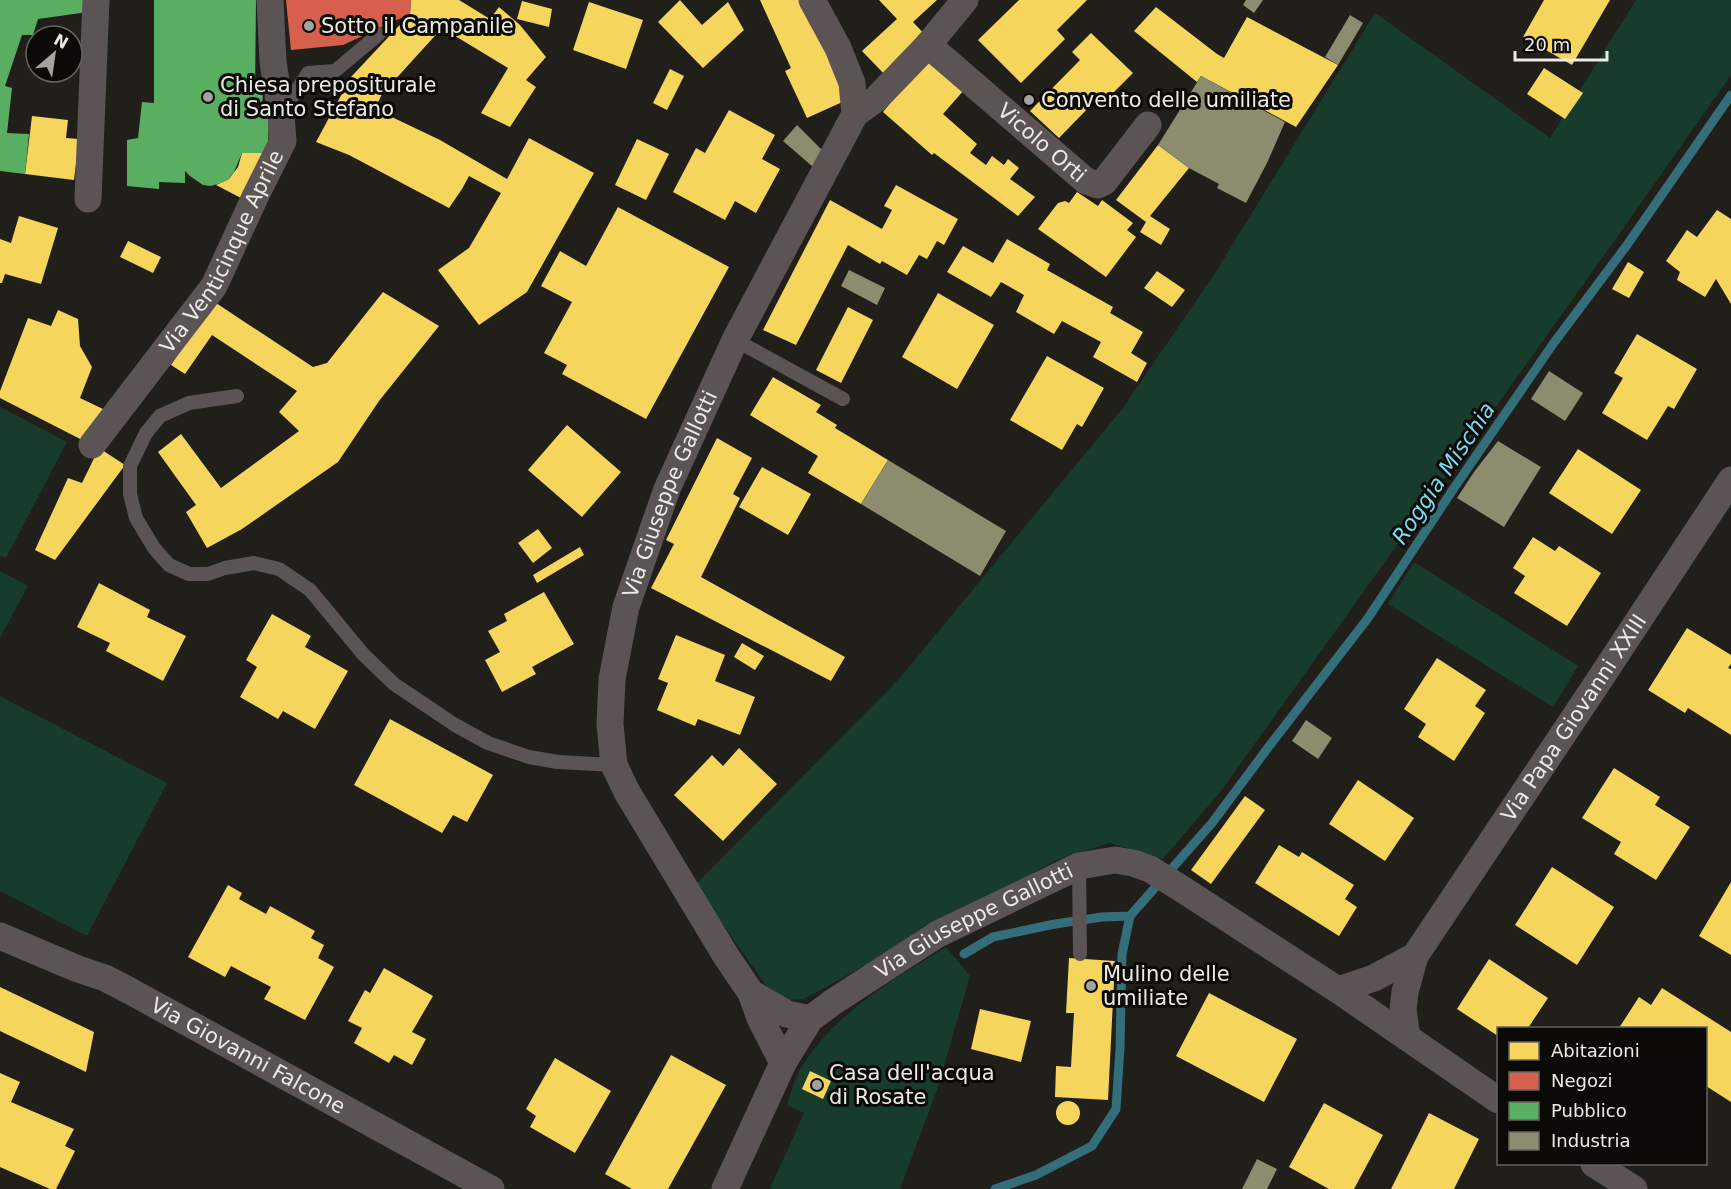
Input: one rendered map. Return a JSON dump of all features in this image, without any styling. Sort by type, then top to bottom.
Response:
[{"type":"street","points":[[88,199],[96,0]]},
{"type":"street","name":"Via Venticinque Aprile","points":[[92,445],[214,286],[283,141],[273,62],[270,0]]},
{"type":"street","points":[[812,0],[838,48],[852,83],[855,114]]},
{"type":"street","points":[[855,114],[876,99],[928,45],[965,0]]},
{"type":"street","name":"Vicolo Orti","points":[[928,45],[1086,181],[1098,185],[1104,182],[1148,126]]},
{"type":"street","name":"Via Giuseppe Gallotti","points":[[783,1063],[760,1018],[751,993],[726,956],[627,792],[614,765],[610,724],[612,679],[626,607],[666,489],[735,340],[855,114]]},
{"type":"street","name":"Via Papa Giovanni XXIII","points":[[1415,956],[1731,480]]},
{"type":"street","name":"Via Giuseppe Gallotti","points":[[783,1063],[810,1019],[938,934],[1079,866],[1115,860],[1150,869],[1338,990]]},
{"type":"street","name":"Via Giovanni Falcone","points":[[0,936],[105,978],[491,1189]]},
{"type":"street","points":[[1338,990],[1374,978],[1415,956]]},
{"type":"street","points":[[1407,1037],[1403,1010],[1405,992],[1415,956]]},
{"type":"street","points":[[1338,990],[1497,1099]]},
{"type":"street","name":"Via Giuseppe Gallotti","points":[[751,993],[787,1014],[810,1019]]},
{"type":"street","points":[[725,1189],[783,1063]]},
{"type":"street","points":[[1596,1165],[1634,1189]]},
{"type":"lane","points":[[281,115],[308,73],[335,71],[379,34]]},
{"type":"lane","points":[[735,340],[843,399]]},
{"type":"lane","points":[[237,396],[189,403],[160,416],[146,433],[130,466],[130,494],[136,518],[154,548],[169,565],[189,574],[208,574],[225,568],[254,563],[279,569],[310,590],[363,654],[394,684],[455,725],[488,743],[529,757],[558,762],[614,765]]},
{"type":"lane","points":[[1079,866],[1080,954]]},
{"type":"green space","points":[[1636,0],[1731,0],[1731,75],[1221,791],[1163,859],[1110,843],[1056,860],[804,999],[777,1001],[695,885],[899,679],[1123,408],[1215,273],[1375,13],[1550,138]]},
{"type":"green space","points":[[0,407],[67,442],[6,558],[0,556]]},
{"type":"green space","points":[[1414,562],[1578,666],[1553,707],[1388,604]]},
{"type":"green space","points":[[0,571],[28,586],[0,638]]},
{"type":"green space","points":[[0,696],[167,783],[87,936],[0,891]]},
{"type":"green space","points":[[946,947],[970,976],[938,1087],[900,1189],[770,1189],[804,1113],[787,1105],[800,1070],[816,1047],[831,1029],[867,999]]},
{"type":"building: Abitazioni","points":[[411,0],[459,0],[490,19],[499,7],[520,25],[546,57],[526,80],[536,87],[510,127],[481,113],[508,68],[442,28],[382,94],[375,109],[440,140],[507,179],[529,138],[594,173],[527,292],[479,325],[438,270],[469,248],[501,193],[469,176],[449,208],[349,155],[316,142],[351,77],[410,14]]},
{"type":"building: Abitazioni","points":[[680,0],[702,25],[728,2],[744,30],[703,68],[658,22]]},
{"type":"building: Abitazioni","points":[[760,0],[802,0],[849,99],[807,118],[785,71],[791,68]]},
{"type":"building: Abitazioni","points":[[879,0],[937,0],[913,22],[929,39],[887,77],[862,51],[897,19]]},
{"type":"building: Abitazioni","points":[[1019,0],[1087,0],[1057,30],[1065,39],[1021,83],[978,40]]},
{"type":"building: Abitazioni","points":[[1544,0],[1610,0],[1572,65],[1523,37]]},
{"type":"building: Abitazioni","points":[[522,1],[552,9],[549,27],[517,19]]},
{"type":"building: Abitazioni","points":[[589,2],[643,20],[626,69],[573,50]]},
{"type":"building: Abitazioni","points":[[1156,7],[1224,58],[1247,17],[1338,65],[1296,127],[1201,76],[1197,82],[1134,31]]},
{"type":"building: Abitazioni","points":[[1091,33],[1133,73],[1100,106],[1095,101],[1059,138],[1030,111],[1080,60],[1072,52]]},
{"type":"building: Abitazioni","points":[[925,60],[964,90],[943,114],[977,144],[970,153],[986,165],[992,156],[1004,165],[1008,159],[1019,168],[1010,179],[1035,197],[1018,216],[934,153],[932,155],[883,112]]},
{"type":"building: Abitazioni","points":[[1544,68],[1583,93],[1565,119],[1527,94]]},
{"type":"building: Abitazioni","points":[[670,69],[684,76],[667,110],[653,103]]},
{"type":"building: Abitazioni","points":[[729,110],[775,135],[762,159],[780,169],[756,213],[735,201],[725,220],[673,192],[696,148],[705,153]]},
{"type":"building: Abitazioni","points":[[32,116],[68,120],[66,138],[79,139],[74,180],[25,174]]},
{"type":"building: Abitazioni","points":[[637,139],[669,154],[646,200],[615,185]]},
{"type":"building: Abitazioni","points":[[1158,145],[1189,168],[1150,216],[1170,229],[1161,245],[1140,232],[1146,222],[1116,200]]},
{"type":"building: Abitazioni","points":[[242,153],[263,153],[241,198],[216,185],[229,179],[238,167]]},
{"type":"building: Abitazioni","points":[[896,185],[958,219],[944,245],[937,241],[927,259],[919,255],[907,275],[882,261],[880,264],[848,245],[796,345],[763,330],[830,200],[882,229],[892,210],[884,206]]},
{"type":"building: Abitazioni","points":[[1077,192],[1098,206],[1102,200],[1133,223],[1127,230],[1136,237],[1106,277],[1038,229],[1058,203],[1065,201],[1069,203]]},
{"type":"building: Abitazioni","points":[[618,207],[729,267],[646,419],[562,374],[567,365],[544,353],[572,302],[541,286],[560,251],[586,266]]},
{"type":"building: Abitazioni","points":[[1717,210],[1731,219],[1731,304],[1716,279],[1705,297],[1677,280],[1680,272],[1666,261],[1687,230],[1697,237]]},
{"type":"building: Abitazioni","points":[[19,216],[58,228],[41,284],[5,274],[0,283],[0,239],[11,243]]},
{"type":"building: Abitazioni","points":[[1007,239],[1050,264],[1047,270],[1113,307],[1110,313],[1143,332],[1131,353],[1147,363],[1137,382],[1093,357],[1101,342],[1062,321],[1054,334],[1016,312],[1024,295],[1001,282],[991,297],[947,272],[963,246],[993,263]]},
{"type":"building: Abitazioni","points":[[128,241],[161,257],[153,273],[120,257]]},
{"type":"building: Abitazioni","points":[[1628,262],[1644,272],[1629,298],[1612,289]]},
{"type":"building: Abitazioni","points":[[1157,271],[1185,290],[1172,307],[1144,288]]},
{"type":"building: Abitazioni","points":[[383,292],[439,326],[379,401],[338,462],[242,529],[207,548],[186,512],[196,505],[158,452],[181,434],[221,488],[299,431],[279,412],[297,391],[212,335],[185,374],[171,365],[213,301],[313,367],[327,363]]},
{"type":"building: Abitazioni","points":[[938,293],[994,325],[957,389],[902,357]]},
{"type":"building: Abitazioni","points":[[848,307],[873,320],[841,383],[816,370]]},
{"type":"building: Abitazioni","points":[[58,310],[78,319],[80,346],[92,367],[80,398],[105,410],[88,443],[0,398],[0,391],[28,318],[51,326]]},
{"type":"building: Abitazioni","points":[[1637,334],[1697,369],[1674,409],[1668,406],[1647,440],[1602,413],[1623,378],[1614,373]]},
{"type":"building: Abitazioni","points":[[1047,356],[1104,388],[1082,427],[1077,424],[1062,450],[1010,420]]},
{"type":"building: Abitazioni","points":[[773,377],[821,405],[816,412],[837,425],[835,428],[888,460],[861,504],[808,473],[818,456],[750,415]]},
{"type":"building: Abitazioni","points":[[567,425],[621,472],[582,517],[528,470]]},
{"type":"building: Abitazioni","points":[[717,438],[752,458],[733,494],[740,498],[701,577],[845,657],[831,681],[651,588],[674,544],[666,540]]},
{"type":"building: Abitazioni","points":[[99,448],[125,465],[55,560],[35,550],[68,478],[82,483]]},
{"type":"building: Abitazioni","points":[[1578,449],[1641,490],[1612,534],[1549,493]]},
{"type":"building: Abitazioni","points":[[762,467],[811,494],[788,535],[739,507]]},
{"type":"building: Abitazioni","points":[[538,529],[552,548],[533,563],[518,543]]},
{"type":"building: Abitazioni","points":[[1533,537],[1555,551],[1559,546],[1601,573],[1567,626],[1514,593],[1525,576],[1513,568]]},
{"type":"building: Abitazioni","points":[[580,547],[584,555],[537,583],[533,575]]},
{"type":"building: Abitazioni","points":[[99,583],[150,610],[147,617],[186,636],[163,681],[106,651],[110,643],[77,627]]},
{"type":"building: Abitazioni","points":[[544,592],[574,644],[532,667],[536,674],[502,692],[485,660],[500,652],[488,631],[507,621],[504,614]]},
{"type":"building: Abitazioni","points":[[272,614],[311,636],[305,647],[348,671],[315,729],[283,711],[278,719],[240,697],[257,667],[246,660]]},
{"type":"building: Abitazioni","points":[[1687,628],[1731,655],[1731,664],[1728,668],[1731,669],[1731,735],[1688,708],[1685,713],[1648,690]]},
{"type":"building: Abitazioni","points":[[676,635],[725,655],[715,681],[755,697],[740,735],[698,719],[695,726],[657,710],[668,683],[658,679]]},
{"type":"building: Abitazioni","points":[[742,643],[764,656],[755,670],[734,657]]},
{"type":"building: Abitazioni","points":[[1437,658],[1486,690],[1475,706],[1485,713],[1454,761],[1418,737],[1426,724],[1404,709]]},
{"type":"building: Abitazioni","points":[[390,719],[493,775],[467,822],[453,815],[442,833],[354,785]]},
{"type":"building: Abitazioni","points":[[739,748],[777,784],[723,841],[674,795],[712,755],[723,766]]},
{"type":"building: Abitazioni","points":[[1614,768],[1660,797],[1655,805],[1690,827],[1656,880],[1614,854],[1621,842],[1582,818]]},
{"type":"building: Abitazioni","points":[[1358,780],[1414,818],[1385,861],[1329,824]]},
{"type":"building: Abitazioni","points":[[1245,796],[1265,810],[1211,884],[1191,870]]},
{"type":"building: Abitazioni","points":[[1279,845],[1299,857],[1302,852],[1354,885],[1345,899],[1357,907],[1339,936],[1255,883]]},
{"type":"building: Abitazioni","points":[[1552,867],[1614,907],[1577,965],[1515,925]]},
{"type":"building: Abitazioni","points":[[1731,882],[1731,955],[1699,936]]},
{"type":"building: Abitazioni","points":[[228,885],[242,893],[239,899],[266,914],[270,906],[315,931],[311,938],[324,945],[318,958],[334,967],[305,1020],[264,999],[271,987],[231,966],[225,977],[188,957]]},
{"type":"building: Abitazioni","points":[[1069,958],[1115,961],[1108,1100],[1055,1097],[1056,1066],[1071,1067],[1074,1013],[1066,1013]]},
{"type":"building: Abitazioni","points":[[1489,959],[1548,998],[1529,1027],[1497,1027],[1497,1035],[1457,1009]]},
{"type":"building: Abitazioni","points":[[384,968],[433,996],[412,1032],[426,1039],[412,1065],[394,1055],[389,1063],[354,1043],[362,1028],[348,1021],[365,990],[370,993]]},
{"type":"building: Abitazioni","points":[[0,987],[94,1032],[86,1072],[0,1031]]},
{"type":"building: Abitazioni","points":[[1662,988],[1731,1032],[1731,1102],[1707,1087],[1707,1027],[1620,1027],[1639,997],[1651,1005]]},
{"type":"building: Abitazioni","points":[[1209,993],[1297,1039],[1264,1102],[1176,1056]]},
{"type":"building: Abitazioni","points":[[980,1009],[1031,1021],[1021,1062],[971,1049]]},
{"type":"building: Abitazioni","points":[[671,1055],[726,1085],[668,1189],[632,1189],[605,1174]]},
{"type":"building: Abitazioni","points":[[555,1058],[611,1091],[575,1153],[530,1127],[536,1116],[526,1109]]},
{"type":"building: Abitazioni","name":"Casa dell'acqua di Rosate","points":[[810,1071],[831,1081],[823,1099],[802,1089]]},
{"type":"building: Abitazioni","points":[[0,1073],[20,1082],[11,1102],[74,1129],[65,1146],[75,1151],[56,1189],[50,1189],[0,1167]]},
{"type":"building: Abitazioni","points":[[1063,1101],[1073,1101],[1080,1108],[1080,1118],[1073,1125],[1063,1125],[1056,1118],[1056,1108]]},
{"type":"building: Abitazioni","points":[[1324,1103],[1383,1135],[1354,1189],[1329,1189],[1289,1167]]},
{"type":"building: Abitazioni","points":[[1429,1113],[1479,1139],[1454,1189],[1391,1189]]},
{"type":"building: Negozi","points":[[286,0],[411,0],[410,14],[343,45],[291,50]]},
{"type":"building: Pubblico","points":[[0,0],[87,0],[88,12],[38,19],[36,24],[24,24],[24,35],[22,35],[5,86],[12,88],[7,133],[29,134],[25,174],[0,171]]},
{"type":"building: Pubblico","name":"Chiesa prepositurale di Santo Stefano","points":[[154,0],[256,0],[255,90],[263,91],[262,106],[269,108],[268,153],[242,153],[234,172],[229,179],[221,183],[211,186],[203,185],[185,171],[185,183],[159,182],[159,189],[127,186],[127,140],[138,138],[142,102],[154,103]]},
{"type":"building: Industria","points":[[1246,0],[1263,0],[1254,13],[1243,5]]},
{"type":"building: Industria","points":[[1350,15],[1363,23],[1338,65],[1325,57]]},
{"type":"building: Industria","points":[[1201,76],[1285,122],[1246,203],[1217,188],[1219,184],[1189,168],[1158,145]]},
{"type":"building: Industria","points":[[797,125],[822,150],[813,167],[783,141]]},
{"type":"building: Industria","points":[[849,270],[885,288],[877,305],[841,286]]},
{"type":"building: Industria","points":[[1549,371],[1583,393],[1565,421],[1531,399]]},
{"type":"building: Industria","points":[[1498,441],[1541,467],[1504,527],[1457,498]]},
{"type":"building: Industria","points":[[888,460],[1006,531],[980,576],[861,504]]},
{"type":"building: Industria","points":[[1306,720],[1332,738],[1318,759],[1292,741]]},
{"type":"building: Industria","points":[[1257,1159],[1277,1169],[1267,1189],[1242,1189]]},
{"type":"waterway","name":"Roggia Mischia","points":[[995,1189],[1036,1175],[1092,1146],[1116,1109],[1122,954],[1130,916],[1212,823],[1368,618],[1553,344],[1627,245],[1731,95]]},
{"type":"waterway","points":[[964,954],[993,937],[1055,924],[1102,917],[1130,916]]},
{"type":"place","name":"Sotto il Campanile","points":[[309,26]]},
{"type":"place","name":"Chiesa prepositurale di Santo Stefano","points":[[208,97]]},
{"type":"place","name":"Convento delle umiliate","points":[[1029,100]]},
{"type":"place","name":"Mulino delle umiliate","points":[[1091,986]]},
{"type":"place","name":"Casa dell'acqua di Rosate","points":[[817,1085]]}]
